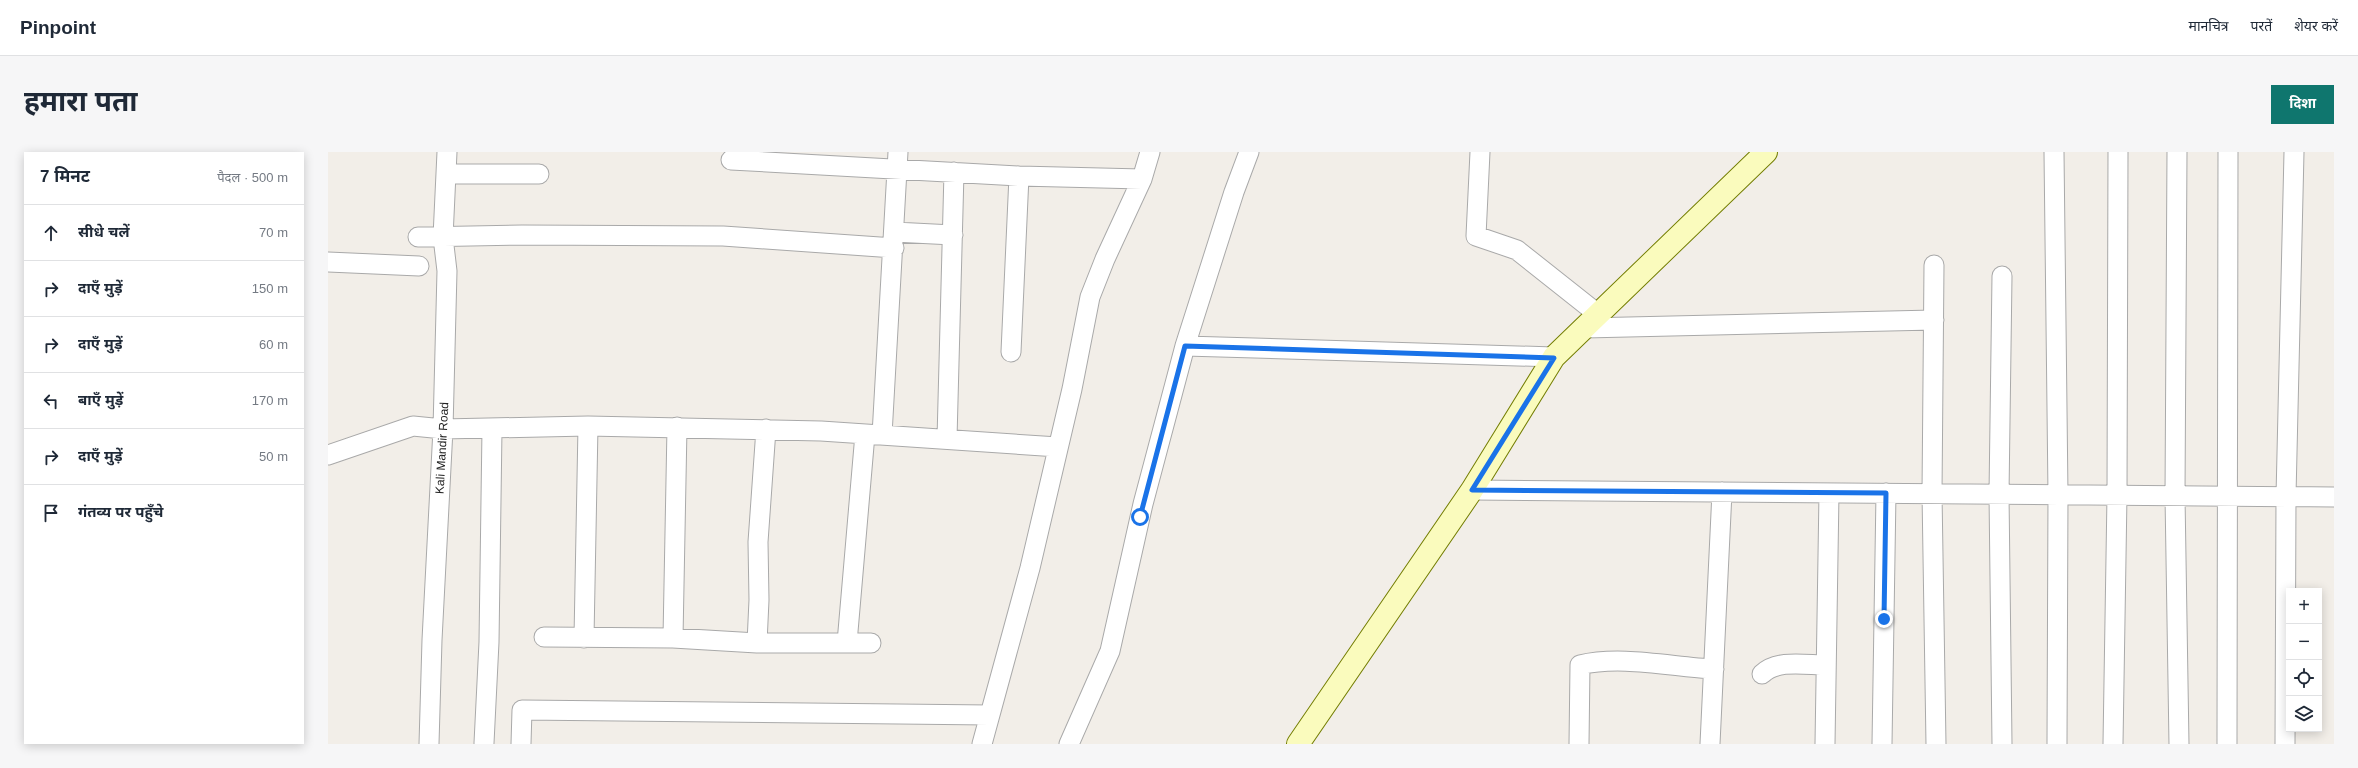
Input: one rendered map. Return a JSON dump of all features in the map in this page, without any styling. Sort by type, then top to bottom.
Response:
[{"type":"street","name":"Kali Mandir Road","points":[[429,744],[432,640],[443,429],[447,271],[444,237],[447,152]]},
{"type":"street","points":[[982,744],[1030,568],[1090,297],[1105,259],[1142,178],[1150,152]]},
{"type":"street","points":[[1069,744],[1110,651],[1140,518],[1185,346],[1234,192],[1249,152]]},
{"type":"street","points":[[1480,152],[1476,236],[1517,250],[1592,321],[1934,320]]},
{"type":"street","points":[[1298,744],[1472,490],[1554,358],[1766,152]]},
{"type":"street","points":[[2054,152],[2058,494],[2057,744]]},
{"type":"street","points":[[2113,744],[2117,495],[2118,152]]},
{"type":"street","points":[[2177,152],[2175,496],[2179,744]]},
{"type":"street","points":[[2228,152],[2228,743]]},
{"type":"street","points":[[2285,744],[2286,496],[2294,152]]},
{"type":"street","points":[[730,160],[897,160],[954,172],[1019,176],[1142,178]]},
{"type":"street","points":[[847,643],[874,434],[894,240],[897,160]]},
{"type":"street","points":[[947,439],[954,172]]},
{"type":"street","points":[[447,174],[539,174]]},
{"type":"street","points":[[1011,352],[1019,176]]},
{"type":"street","points":[[418,237],[723,236],[894,240],[952,235]]},
{"type":"street","points":[[328,262],[419,266]]},
{"type":"street","points":[[1934,265],[1932,493],[1936,744]]},
{"type":"street","points":[[2002,276],[1999,494],[2002,744]]},
{"type":"street","points":[[1185,346],[1554,358]]},
{"type":"street","points":[[328,455],[413,426],[443,429],[588,426],[766,429],[874,434],[1058,447]]},
{"type":"street","points":[[584,638],[588,426]]},
{"type":"street","points":[[673,638],[677,428]]},
{"type":"street","points":[[484,743],[489,642],[492,429]]},
{"type":"street","points":[[757,643],[759,600],[758,542],[766,429]]},
{"type":"street","points":[[1472,490],[2334,497]]},
{"type":"street","points":[[1710,744],[1722,492]]},
{"type":"street","points":[[1825,744],[1829,493]]},
{"type":"street","points":[[1882,744],[1886,493]]},
{"type":"street","points":[[544,637],[673,638],[757,643],[871,643]]},
{"type":"street","points":[[1578,744],[1580,665],[1590,663],[1644,663],[1714,669]]},
{"type":"street","points":[[1762,674],[1768,668],[1777,665],[1826,665]]},
{"type":"street","points":[[521,744],[522,710],[989,715]]},
{"type":"route","points":[[1140,517],[1185,346],[1554,358],[1472,490],[1886,493],[1884,619]]}]
